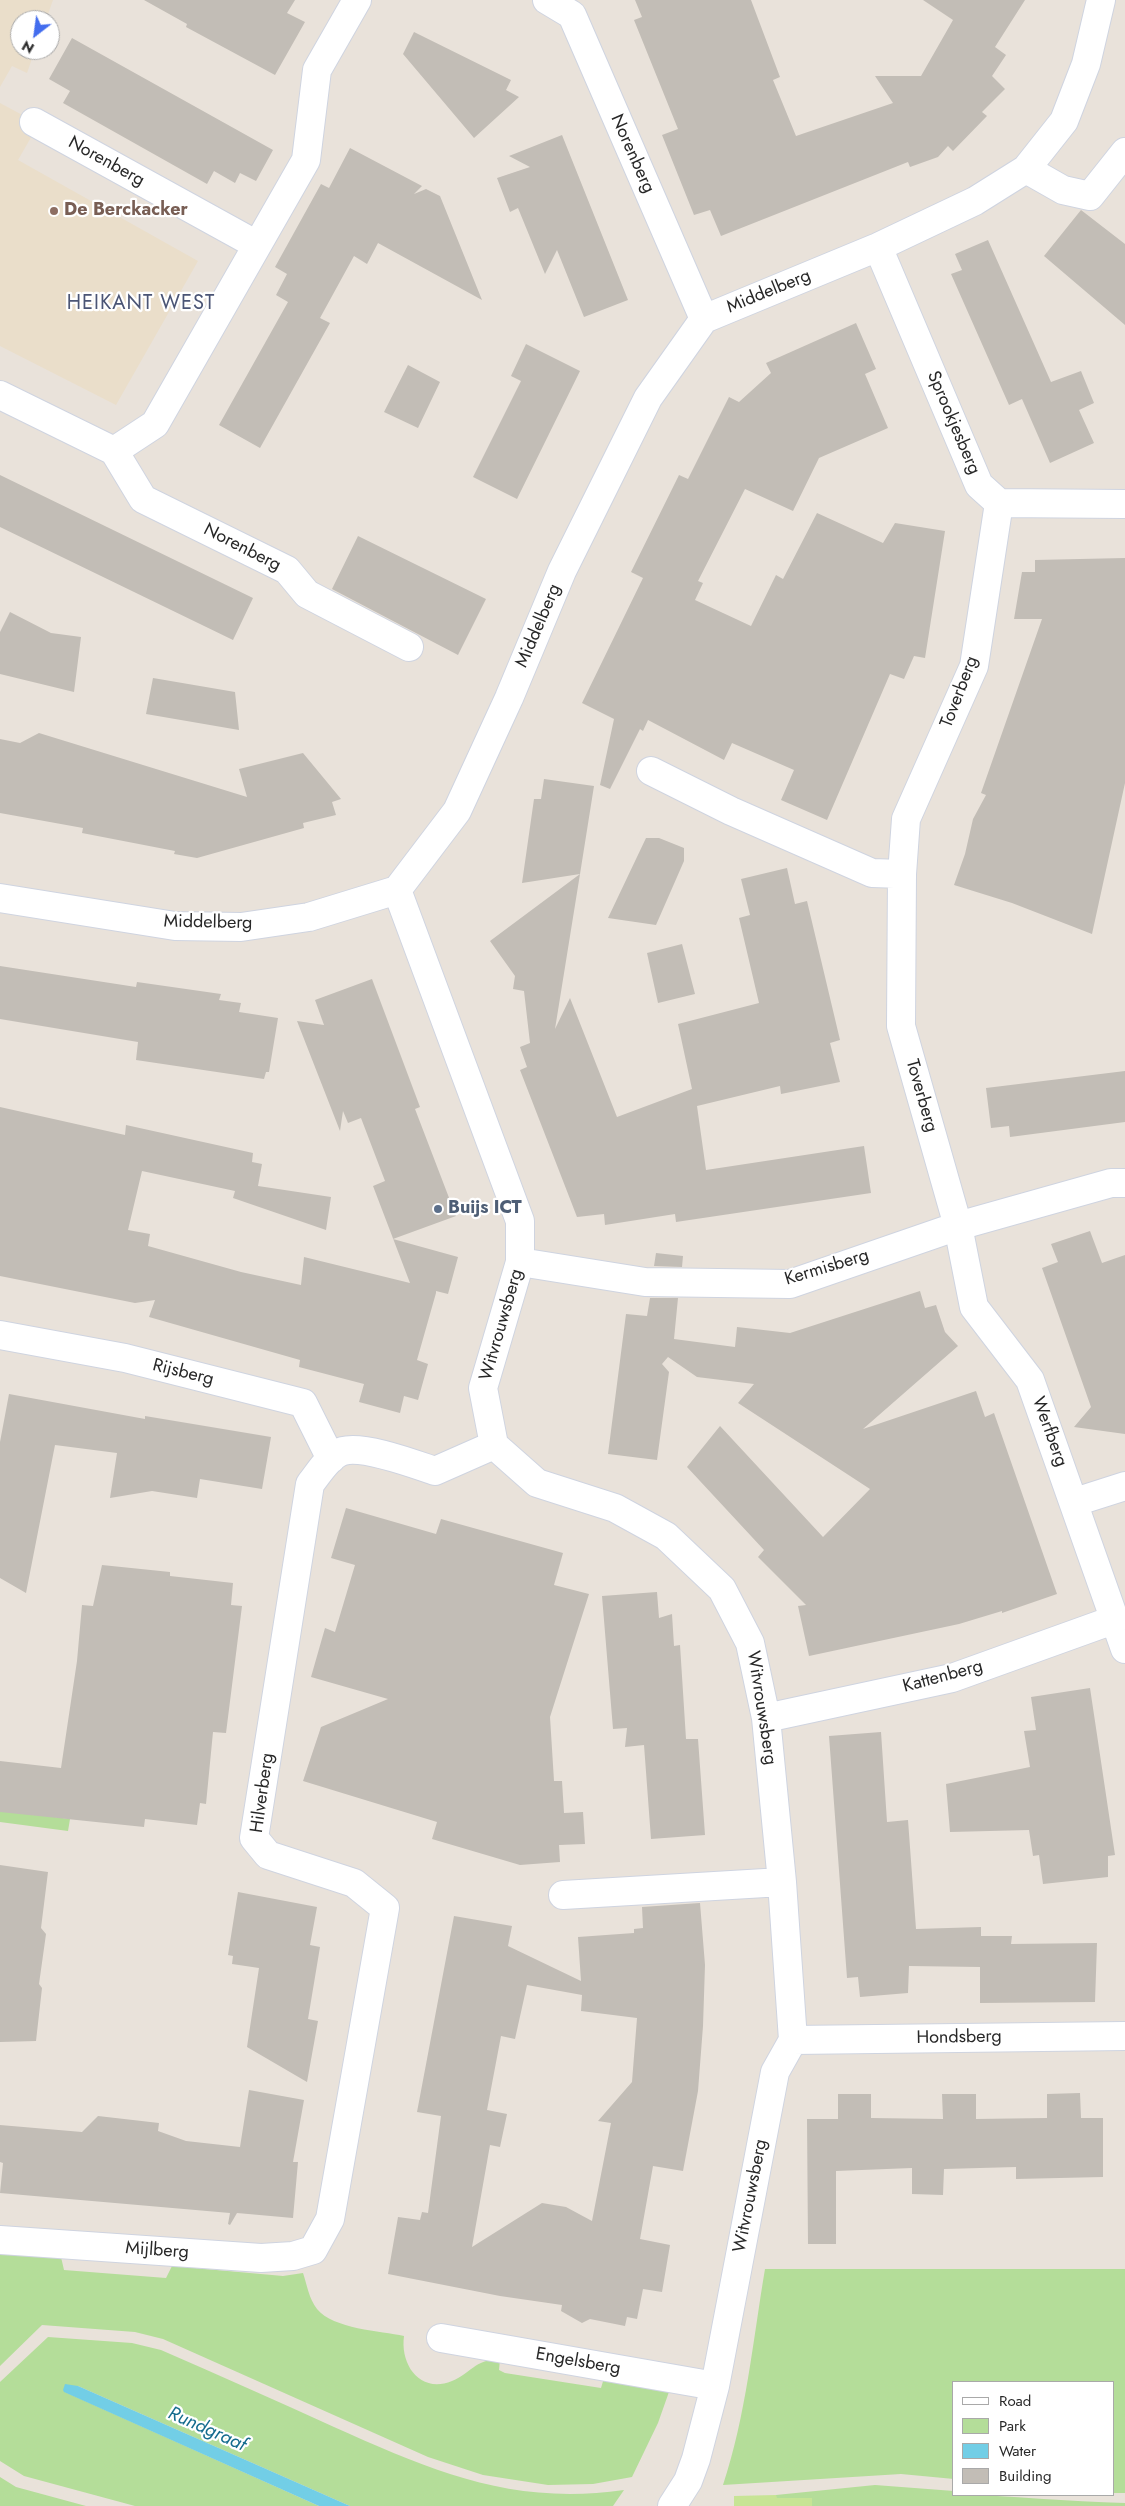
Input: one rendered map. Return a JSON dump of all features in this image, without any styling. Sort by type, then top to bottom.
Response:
[{"type":"street","points":[[0,395],[114,452],[156,424],[306,160],[317,70],[357,0]]},
{"type":"street","name":"Norenberg","points":[[547,0],[579,7],[704,319]]},
{"type":"street","name":"Middelberg","points":[[0,898],[175,926],[241,927],[309,917],[397,890],[457,811],[509,698],[562,572],[644,406],[704,319],[878,247],[975,201],[1026,169],[1064,121],[1086,64],[1101,0]]},
{"type":"street","name":"Norenberg","points":[[34,122],[258,245]]},
{"type":"street","points":[[1026,169],[1063,190],[1090,196],[1125,152]]},
{"type":"street","name":"Sprookjesberg","points":[[878,247],[979,485],[999,504]]},
{"type":"street","name":"Norenberg","points":[[114,452],[143,499],[287,570],[307,594],[409,647]]},
{"type":"street","points":[[999,504],[1125,504]]},
{"type":"street","name":"Toverberg","points":[[958,1226],[901,1026],[902,874],[906,819],[974,666],[999,504]]},
{"type":"street","points":[[651,771],[731,811],[872,872],[902,874]]},
{"type":"street","name":"Witvrouwsberg","points":[[397,890],[520,1222],[520,1262],[483,1388],[494,1445],[537,1483],[615,1508],[666,1536],[722,1589],[750,1643],[766,1718],[782,1882],[793,2040],[775,2072],[714,2386],[696,2459],[688,2481],[672,2506]]},
{"type":"street","name":"Kermisberg","points":[[520,1262],[645,1282],[790,1284],[958,1226],[1111,1183],[1125,1183]]},
{"type":"street","name":"Werfberg","points":[[958,1226],[974,1307],[1030,1380],[1075,1502],[1125,1649]]},
{"type":"street","name":"Rijsberg","points":[[0,1335],[125,1358],[303,1403],[331,1459]]},
{"type":"street","points":[[331,1459],[344,1451],[378,1453],[435,1471],[494,1445]]},
{"type":"street","name":"Hilverberg","points":[[313,2250],[330,2219],[385,1908],[354,1883],[268,1855],[254,1838],[310,1484],[331,1459]]},
{"type":"street","points":[[1075,1502],[1125,1486]]},
{"type":"street","name":"Kattenberg","points":[[766,1718],[952,1678],[1116,1619]]},
{"type":"street","points":[[563,1895],[782,1882]]},
{"type":"street","name":"Hondsberg","points":[[793,2040],[1125,2036]]},
{"type":"street","name":"Mijlberg","points":[[0,2240],[261,2258],[293,2256],[313,2250]]},
{"type":"street","name":"Engelsberg","points":[[441,2338],[714,2386]]},
{"type":"shaded area","points":[[0,0],[53,0],[50,10],[10,10],[10,60],[32,60],[27,73],[12,66],[0,87]]},
{"type":"shaded area","name":"De Berckacker","points":[[0,103],[28,118],[33,134],[18,160],[198,261],[116,405],[0,346]]},
{"type":"green space","points":[[0,1810],[70,1819],[68,1831],[0,1822]]},
{"type":"green space","points":[[0,2252],[61,2257],[64,2270],[166,2278],[172,2266],[283,2276],[303,2273],[312,2301],[324,2316],[345,2325],[404,2336],[405,2357],[409,2366],[414,2374],[430,2384],[452,2381],[478,2364],[500,2359],[499,2370],[505,2373],[601,2388],[604,2378],[670,2389],[658,2423],[632,2477],[593,2484],[548,2485],[483,2475],[428,2457],[163,2339],[135,2332],[42,2325],[0,2366]]},
{"type":"green space","points":[[765,2269],[1125,2269],[1125,2493],[1115,2493],[1115,2381],[952,2381],[952,2479],[901,2474],[723,2485],[738,2432]]},
{"type":"green space","points":[[48,2337],[132,2343],[161,2350],[405,2458],[474,2481],[509,2489],[545,2493],[583,2494],[624,2490],[613,2506],[350,2506],[78,2386],[65,2392],[319,2506],[135,2506],[24,2476],[0,2461],[0,2382]]},
{"type":"green space","points":[[0,2477],[16,2487],[86,2506],[0,2506]]},
{"type":"green space","points":[[875,2485],[952,2491],[952,2496],[997,2496],[1125,2503],[1125,2506],[812,2506],[812,2498],[776,2498],[776,2495]]},
{"type":"green space","points":[[776,2495],[777,2498],[812,2498],[812,2506],[734,2506],[734,2496]]},
{"type":"water","points":[[65,2384],[78,2386],[350,2506],[319,2506],[64,2392]]},
{"type":"building","points":[[144,0],[295,0],[287,13],[305,22],[275,75],[186,27],[187,24]]},
{"type":"building","points":[[635,0],[751,0],[780,77],[773,80],[796,136],[893,103],[875,76],[921,76],[953,20],[923,0],[1025,0],[995,47],[1006,55],[992,76],[1005,89],[982,112],[987,116],[953,151],[948,146],[938,157],[910,167],[908,162],[721,236],[710,210],[694,215],[662,135],[678,129],[634,20],[642,17]]},
{"type":"building","points":[[414,32],[511,80],[506,90],[519,97],[474,138],[403,54]]},
{"type":"building","points":[[72,38],[273,150],[256,181],[240,173],[235,183],[214,171],[207,184],[63,103],[70,91],[49,79]]},
{"type":"building","points":[[562,135],[628,300],[584,317],[557,250],[545,274],[518,208],[510,212],[497,178],[530,167],[509,156]]},
{"type":"building","points":[[350,148],[422,186],[414,194],[426,189],[440,196],[482,300],[378,243],[367,264],[354,256],[320,318],[330,323],[260,448],[219,425],[288,302],[276,295],[287,274],[275,267],[321,184],[329,188]]},
{"type":"building","points":[[1081,210],[1125,244],[1125,325],[1044,256]]},
{"type":"building","points":[[988,240],[1051,382],[1081,371],[1094,403],[1079,410],[1094,443],[1050,463],[1022,399],[1009,405],[951,274],[962,270],[955,254]]},
{"type":"building","points":[[856,323],[876,369],[865,374],[888,428],[819,458],[793,511],[745,489],[698,581],[703,583],[695,600],[751,626],[776,575],[783,579],[817,513],[883,543],[895,523],[945,531],[925,658],[914,656],[904,679],[890,674],[827,820],[781,800],[794,770],[732,743],[724,760],[648,720],[643,731],[640,729],[610,789],[600,785],[614,719],[582,703],[643,578],[631,572],[679,475],[688,479],[729,397],[739,402],[771,373],[766,363]]},
{"type":"building","points":[[526,344],[580,371],[517,499],[473,477],[521,381],[511,376]]},
{"type":"building","points":[[408,365],[440,382],[418,428],[384,412]]},
{"type":"building","points":[[0,475],[253,598],[233,640],[0,527]]},
{"type":"building","points":[[358,536],[486,599],[458,655],[332,589]]},
{"type":"building","points":[[1125,558],[1125,783],[1092,934],[1012,903],[954,885],[965,854],[973,819],[986,795],[981,793],[1042,619],[1014,619],[1022,572],[1035,572],[1035,560]]},
{"type":"building","points":[[10,612],[51,633],[81,637],[74,692],[0,674],[0,632]]},
{"type":"building","points":[[153,678],[235,692],[239,730],[146,714]]},
{"type":"building","points":[[39,733],[247,797],[239,769],[303,753],[341,799],[332,802],[336,815],[303,823],[304,828],[197,858],[174,854],[175,851],[82,833],[83,828],[0,813],[0,739],[20,743]]},
{"type":"building","points":[[544,779],[594,786],[580,874],[522,883],[534,799],[541,799]]},
{"type":"building","points":[[646,838],[659,838],[684,848],[684,861],[656,925],[608,918]]},
{"type":"building","points":[[787,868],[795,904],[807,901],[840,1040],[830,1043],[840,1082],[781,1094],[780,1086],[697,1106],[706,1170],[864,1146],[871,1193],[676,1222],[675,1214],[605,1225],[604,1214],[577,1217],[520,1070],[527,1067],[520,1047],[530,1043],[524,991],[513,989],[515,976],[490,941],[580,874],[555,1029],[570,998],[617,1117],[692,1089],[678,1024],[759,1003],[739,918],[750,915],[741,879]]},
{"type":"building","points":[[682,944],[695,994],[658,1003],[647,953]]},
{"type":"building","points":[[0,966],[136,987],[137,982],[221,994],[219,1000],[241,1003],[239,1012],[278,1018],[269,1072],[266,1072],[264,1079],[136,1060],[138,1042],[0,1019]]},
{"type":"building","points":[[372,979],[420,1107],[415,1109],[456,1216],[393,1239],[373,1186],[385,1181],[361,1118],[348,1123],[343,1111],[340,1131],[297,1021],[324,1025],[315,1000]]},
{"type":"building","points":[[1125,1071],[1125,1122],[1010,1137],[1009,1126],[991,1128],[986,1088]]},
{"type":"building","points":[[0,1107],[125,1135],[126,1125],[253,1153],[252,1162],[262,1164],[258,1186],[331,1197],[326,1230],[233,1198],[235,1191],[142,1171],[128,1230],[150,1234],[148,1246],[241,1272],[301,1285],[304,1257],[410,1283],[393,1239],[458,1257],[448,1294],[436,1291],[417,1360],[428,1364],[418,1400],[404,1396],[400,1413],[359,1402],[364,1384],[299,1367],[300,1360],[149,1317],[155,1300],[135,1303],[0,1276]]},
{"type":"building","points":[[1090,1231],[1102,1263],[1125,1255],[1125,1434],[1074,1427],[1091,1407],[1042,1268],[1058,1262],[1051,1244]]},
{"type":"building","points":[[656,1253],[683,1256],[682,1267],[654,1266]]},
{"type":"building","points":[[920,1291],[925,1308],[936,1305],[945,1332],[958,1346],[863,1429],[976,1391],[985,1417],[994,1413],[1057,1594],[1002,1613],[1002,1611],[959,1624],[809,1656],[798,1606],[806,1605],[758,1557],[764,1550],[687,1467],[720,1426],[823,1537],[870,1489],[738,1403],[754,1384],[697,1377],[668,1357],[662,1364],[669,1372],[657,1460],[608,1454],[626,1314],[647,1316],[650,1298],[678,1298],[674,1339],[735,1347],[737,1327],[790,1333]]},
{"type":"building","points":[[9,1394],[145,1419],[145,1416],[271,1437],[262,1489],[200,1479],[197,1498],[152,1491],[110,1498],[117,1453],[55,1445],[26,1593],[0,1578],[0,1442]]},
{"type":"building","points":[[346,1508],[436,1534],[441,1519],[563,1553],[554,1585],[589,1594],[550,1717],[554,1781],[562,1781],[564,1813],[583,1812],[585,1844],[559,1845],[560,1862],[520,1865],[432,1839],[437,1822],[303,1781],[321,1727],[388,1699],[311,1677],[325,1628],[335,1632],[355,1565],[331,1558]]},
{"type":"building","points":[[102,1565],[170,1572],[170,1576],[233,1583],[231,1605],[242,1606],[226,1733],[213,1732],[206,1804],[200,1803],[197,1825],[145,1819],[144,1827],[0,1812],[0,1761],[61,1768],[77,1661],[82,1605],[93,1606]]},
{"type":"building","points":[[657,1592],[659,1618],[672,1614],[674,1646],[680,1645],[686,1739],[698,1739],[705,1835],[651,1839],[644,1745],[625,1747],[627,1728],[613,1729],[602,1596]]},
{"type":"building","points":[[1090,1688],[1115,1855],[1108,1856],[1108,1877],[1043,1884],[1039,1855],[1033,1856],[1029,1830],[950,1832],[946,1784],[1030,1767],[1024,1731],[1036,1730],[1031,1697]]},
{"type":"building","points":[[881,1732],[887,1822],[908,1820],[916,1929],[981,1927],[981,1936],[1012,1936],[1011,1944],[1097,1943],[1095,2002],[980,2003],[980,1967],[909,1966],[908,1993],[860,1997],[858,1977],[847,1978],[829,1736]]},
{"type":"building","points":[[0,1865],[48,1872],[41,1928],[46,1934],[39,1984],[42,1988],[36,2041],[0,2042]]},
{"type":"building","points":[[238,1892],[317,1907],[310,1945],[320,1947],[308,2019],[318,2021],[307,2082],[247,2047],[259,1968],[232,1964],[233,1956],[228,1955]]},
{"type":"building","points":[[700,1903],[705,1965],[698,2091],[683,2171],[653,2166],[640,2239],[670,2245],[662,2292],[643,2289],[637,2319],[627,2317],[625,2326],[590,2319],[582,2323],[561,2311],[562,2305],[500,2296],[388,2274],[398,2217],[420,2220],[422,2212],[428,2213],[441,2116],[417,2112],[454,1916],[512,1926],[508,1946],[581,1981],[578,1937],[634,1933],[634,1929],[643,1928],[642,1907]],"holes":[[[527,1985],[582,1995],[581,2011],[637,2018],[632,2082],[598,2121],[611,2123],[592,2221],[566,2207],[542,2203],[472,2247],[490,2145],[500,2147],[507,2114],[487,2110],[501,2036],[515,2039]]]},
{"type":"building","points":[[249,2090],[304,2100],[293,2162],[298,2162],[293,2218],[237,2213],[230,2225],[228,2224],[230,2213],[0,2193],[3,2163],[0,2162],[0,2125],[82,2132],[98,2116],[159,2123],[158,2131],[186,2141],[240,2147]]},
{"type":"building","points":[[1080,2093],[1081,2118],[1103,2118],[1103,2177],[1016,2179],[1016,2167],[944,2169],[943,2195],[912,2194],[912,2168],[836,2171],[836,2244],[808,2244],[807,2119],[838,2119],[838,2094],[871,2094],[871,2118],[943,2119],[942,2094],[976,2094],[976,2119],[1047,2118],[1047,2094]]},
{"type":"place","name":"De Berckacker","points":[[54,211]]},
{"type":"place","name":"Buijs ICT","points":[[438,1209]]},
{"type":"district","name":"HEIKANT WEST","points":[[141,304]]},
{"type":"water label","name":"Rundgraaf","points":[[207,2430]]}]
